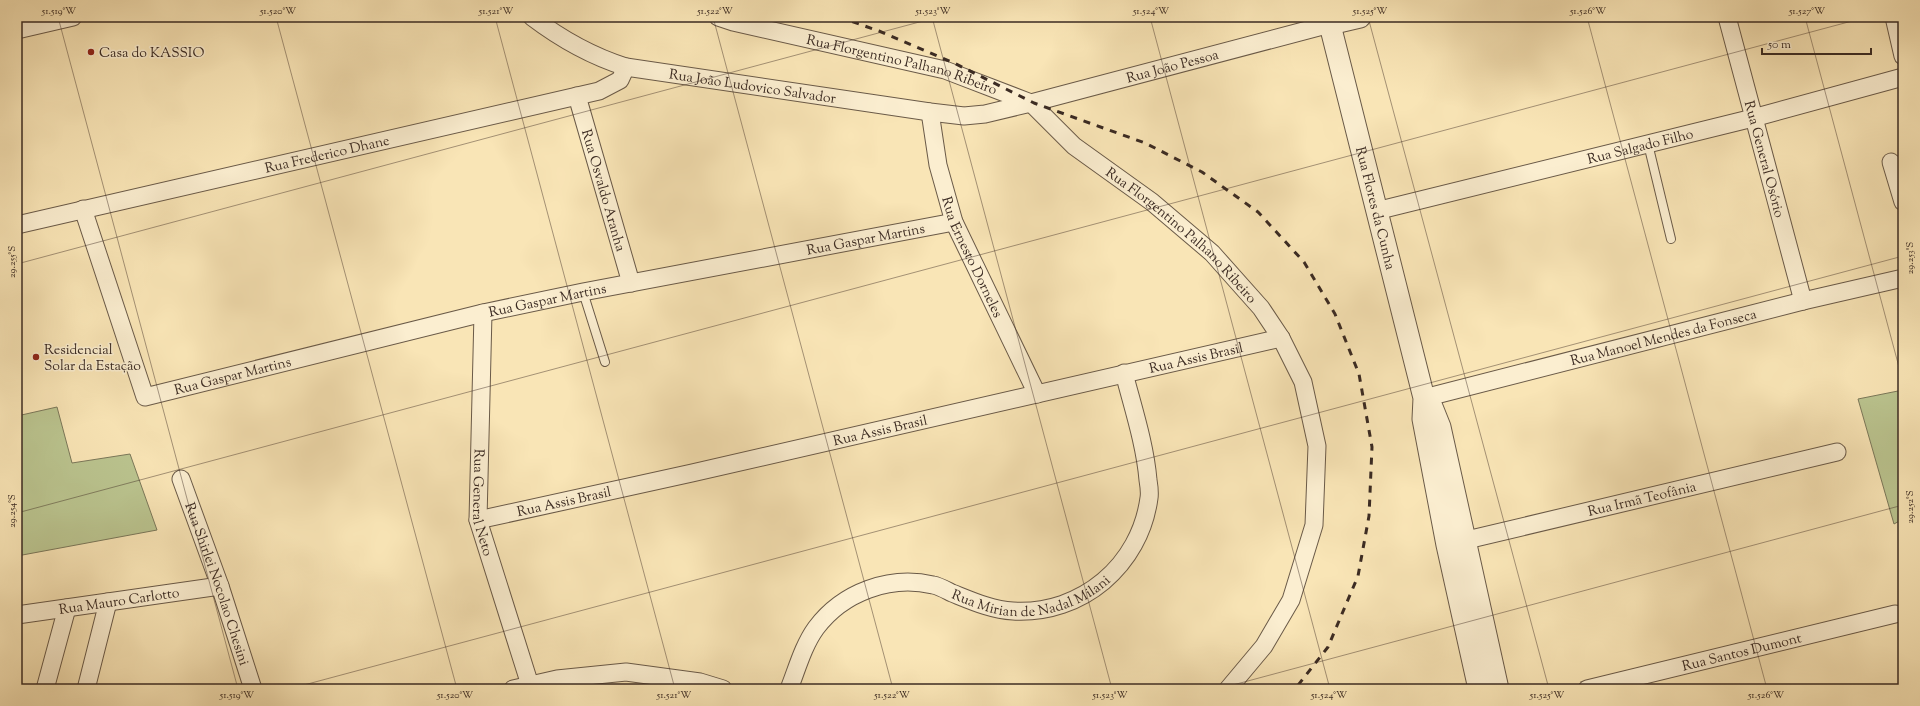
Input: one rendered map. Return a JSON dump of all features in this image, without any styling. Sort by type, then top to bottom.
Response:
[{"type":"street","points":[[17,30],[73,17]]},
{"type":"street","name":"Rua João Ludovico Salvador","points":[[532,17],[579,48],[604,60],[626,67],[930,112],[964,116],[985,114]]},
{"type":"street","name":"Rua Florgentino Palhano Ribeiro","points":[[718,17],[733,22],[946,70],[1031,104],[1074,146],[1152,202],[1212,253],[1261,308],[1281,338],[1303,382],[1317,446],[1314,525],[1291,600],[1264,646],[1228,689]]},
{"type":"street","name":"Rua João Pessoa","points":[[985,114],[1031,104],[1329,21],[1360,17]]},
{"type":"street","name":"Rua General Osório","points":[[1727,17],[1803,301]]},
{"type":"street","points":[[1894,17],[1903,56]]},
{"type":"street","name":"Rua Flores da Cunha","points":[[1329,21],[1429,417],[1456,543]]},
{"type":"street","name":"Rua Frederico Dhane","points":[[17,225],[599,91],[614,85],[620,80],[626,67]]},
{"type":"street","name":"Rua Salgado Filho","points":[[1376,211],[1753,118],[1903,77]]},
{"type":"street","name":"Rua Osvaldo Aranha","points":[[577,96],[631,283]]},
{"type":"street","name":"Rua Ernesto Dorneles","points":[[930,112],[938,165],[954,222],[1037,394]]},
{"type":"street","points":[[1892,162],[1903,202]]},
{"type":"street","name":"Rua Gaspar Martins","points":[[83,209],[145,397],[483,313],[583,292],[954,222]]},
{"type":"street","name":"Rua Manoel Mendes da Fonseca","points":[[1424,398],[1803,301],[1903,278]]},
{"type":"street","name":"Rua General Neto","points":[[483,313],[478,520],[530,684]]},
{"type":"street","name":"Rua Assis Brasil","points":[[478,520],[692,473],[1281,338]]},
{"type":"street","name":"Rua Mirian de Nadal Milani","points":[[789,689],[806,646],[817,628],[834,610],[855,595],[880,585],[905,582],[934,585],[988,607],[1014,611],[1047,609],[1082,596],[1104,583],[1125,561],[1140,533],[1150,497],[1146,462],[1124,373]]},
{"type":"street","name":"Rua Irmã Teofânia","points":[[1456,543],[1837,452]]},
{"type":"street","name":"Rua Shirlei Nocolao Chesini","points":[[181,479],[220,586],[252,689]]},
{"type":"street","points":[[1456,543],[1479,689]]},
{"type":"street","points":[[1456,543],[1498,689]]},
{"type":"street","name":"Rua Mauro Carlotto","points":[[17,615],[220,586]]},
{"type":"street","points":[[86,689],[108,602]]},
{"type":"street","points":[[45,689],[67,608]]},
{"type":"street","name":"Rua Santos Dumont","points":[[1587,689],[1895,614]]},
{"type":"street","points":[[513,689],[557,678],[626,672],[700,682],[723,689]]},
{"type":"lane","points":[[1648,144],[1671,239]]},
{"type":"lane","points":[[583,292],[605,362]]},
{"type":"green space","points":[[1903,390],[1903,519],[1894,524],[1858,399]]},
{"type":"green space","points":[[57,407],[72,463],[130,454],[157,530],[17,556],[17,416]]},
{"type":"railway","points":[[839,17],[879,31],[954,63],[1034,103],[1145,143],[1202,172],[1258,212],[1304,262],[1335,314],[1359,374],[1372,447],[1369,516],[1358,576],[1328,647],[1295,689]]},
{"type":"place","name":"Casa do KASSIO","points":[[91,52]]},
{"type":"place","name":"Residencial Solar da Estação","points":[[36,357]]}]
